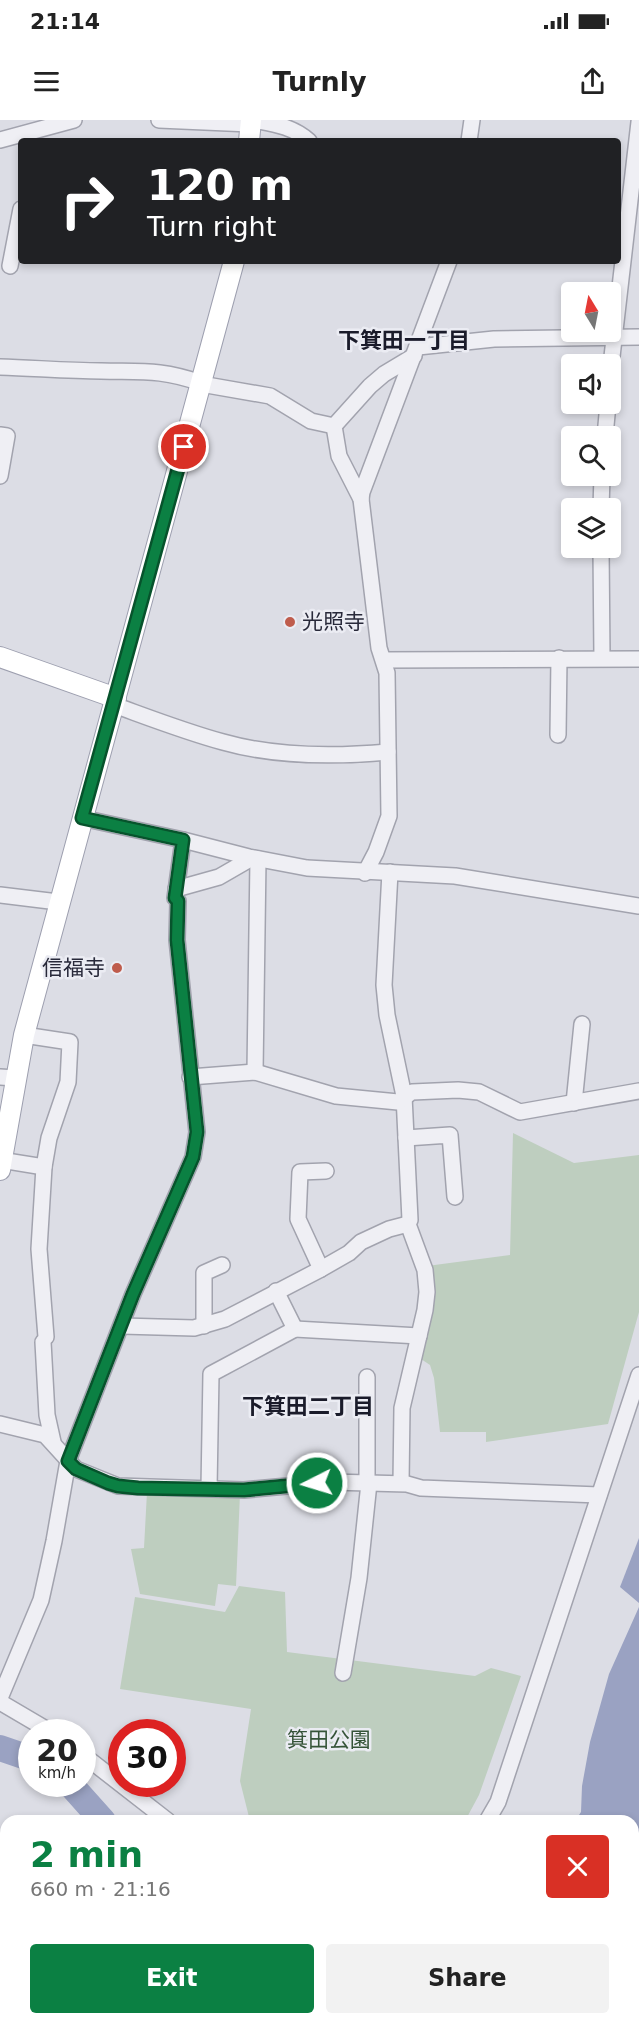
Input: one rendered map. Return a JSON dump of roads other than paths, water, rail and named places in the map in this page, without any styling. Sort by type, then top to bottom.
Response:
[{"type":"main road","points":[[0,1163],[7,1078],[24,1035],[58,902],[115,702],[233,264]]},
{"type":"main road","points":[[0,657],[115,702]]},
{"type":"street","points":[[159,120],[287,127],[304,138]]},
{"type":"street","points":[[469,138],[472,120]]},
{"type":"street","points":[[0,140],[35,136],[64,121]]},
{"type":"street","points":[[621,249],[639,122]]},
{"type":"street","points":[[10,266],[18,225]]},
{"type":"street","points":[[365,873],[389,816],[387,673],[379,648],[361,499],[448,264]]},
{"type":"street","points":[[618,282],[620,264]]},
{"type":"street","points":[[621,337],[639,337]]},
{"type":"street","points":[[334,426],[384,374],[416,352],[494,339],[561,338]]},
{"type":"street","points":[[0,367],[102,371],[143,370],[173,373],[201,384],[270,396],[311,421],[334,426]]},
{"type":"street","points":[[334,426],[339,456],[361,499]]},
{"type":"street","points":[[0,435],[7,436],[0,476]]},
{"type":"street","points":[[602,558],[602,658]]},
{"type":"street","points":[[558,735],[559,658]]},
{"type":"street","points":[[384,660],[639,658]]},
{"type":"street","points":[[115,702],[209,738],[258,749],[304,754],[388,752]]},
{"type":"street","points":[[82,818],[307,868],[365,873],[390,872],[455,876],[639,906]]},
{"type":"street","points":[[0,1698],[41,1600],[68,1461],[133,1294],[193,1157],[197,1132],[177,940],[178,901],[175,898],[183,840]]},
{"type":"street","points":[[176,889],[219,877],[255,858]]},
{"type":"street","points":[[255,858],[255,1072]]},
{"type":"street","points":[[390,872],[384,985],[387,1015],[404,1096],[410,1220],[408,1224],[426,1281],[425,1310],[402,1408],[401,1483]]},
{"type":"street","points":[[0,895],[58,902]]},
{"type":"street","points":[[574,1103],[582,1024]]},
{"type":"street","points":[[24,1035],[69,1042],[68,1082],[49,1138],[44,1167],[39,1249],[47,1415],[52,1442]]},
{"type":"street","points":[[190,1077],[255,1072],[336,1096],[398,1102],[404,1096],[420,1091],[479,1092],[520,1112],[639,1091]]},
{"type":"street","points":[[406,1138],[450,1135],[455,1197]]},
{"type":"street","points":[[0,1163],[44,1167]]},
{"type":"street","points":[[321,1269],[298,1219],[300,1172],[326,1171]]},
{"type":"street","points":[[122,1326],[194,1328],[225,1319],[321,1269],[349,1253],[361,1242],[389,1229],[408,1224]]},
{"type":"street","points":[[204,1326],[204,1273],[222,1265]]},
{"type":"street","points":[[276,1292],[295,1329]]},
{"type":"street","points":[[209,1488],[211,1374],[295,1329],[419,1336]]},
{"type":"street","points":[[490,1815],[498,1802],[639,1375]]},
{"type":"street","points":[[343,1673],[360,1571],[368,1483],[367,1377]]},
{"type":"street","points":[[0,1424],[45,1435],[76,1469],[118,1486],[244,1490],[331,1482],[401,1483],[421,1488],[599,1495]]},
{"type":"street","points":[[0,1702],[29,1719]]},
{"type":"street","points":[[96,1765],[160,1815]]},
{"type":"water","points":[[639,1538],[639,1603],[620,1587]]},
{"type":"water","points":[[639,1607],[639,1815],[579,1815],[590,1742],[609,1674]]},
{"type":"waterway","points":[[0,1748],[18,1754]]},
{"type":"waterway","points":[[82,1797],[98,1815]]},
{"type":"place","name":"光照寺","points":[[290,622]]},
{"type":"place","name":"信福寺","points":[[117,968]]},
{"type":"district","name":"下箕田一丁目","points":[[404,340]]},
{"type":"district","name":"下箕田二丁目","points":[[308,1406]]},
{"type":"park label","name":"箕田公園","points":[[329,1740]]}]
